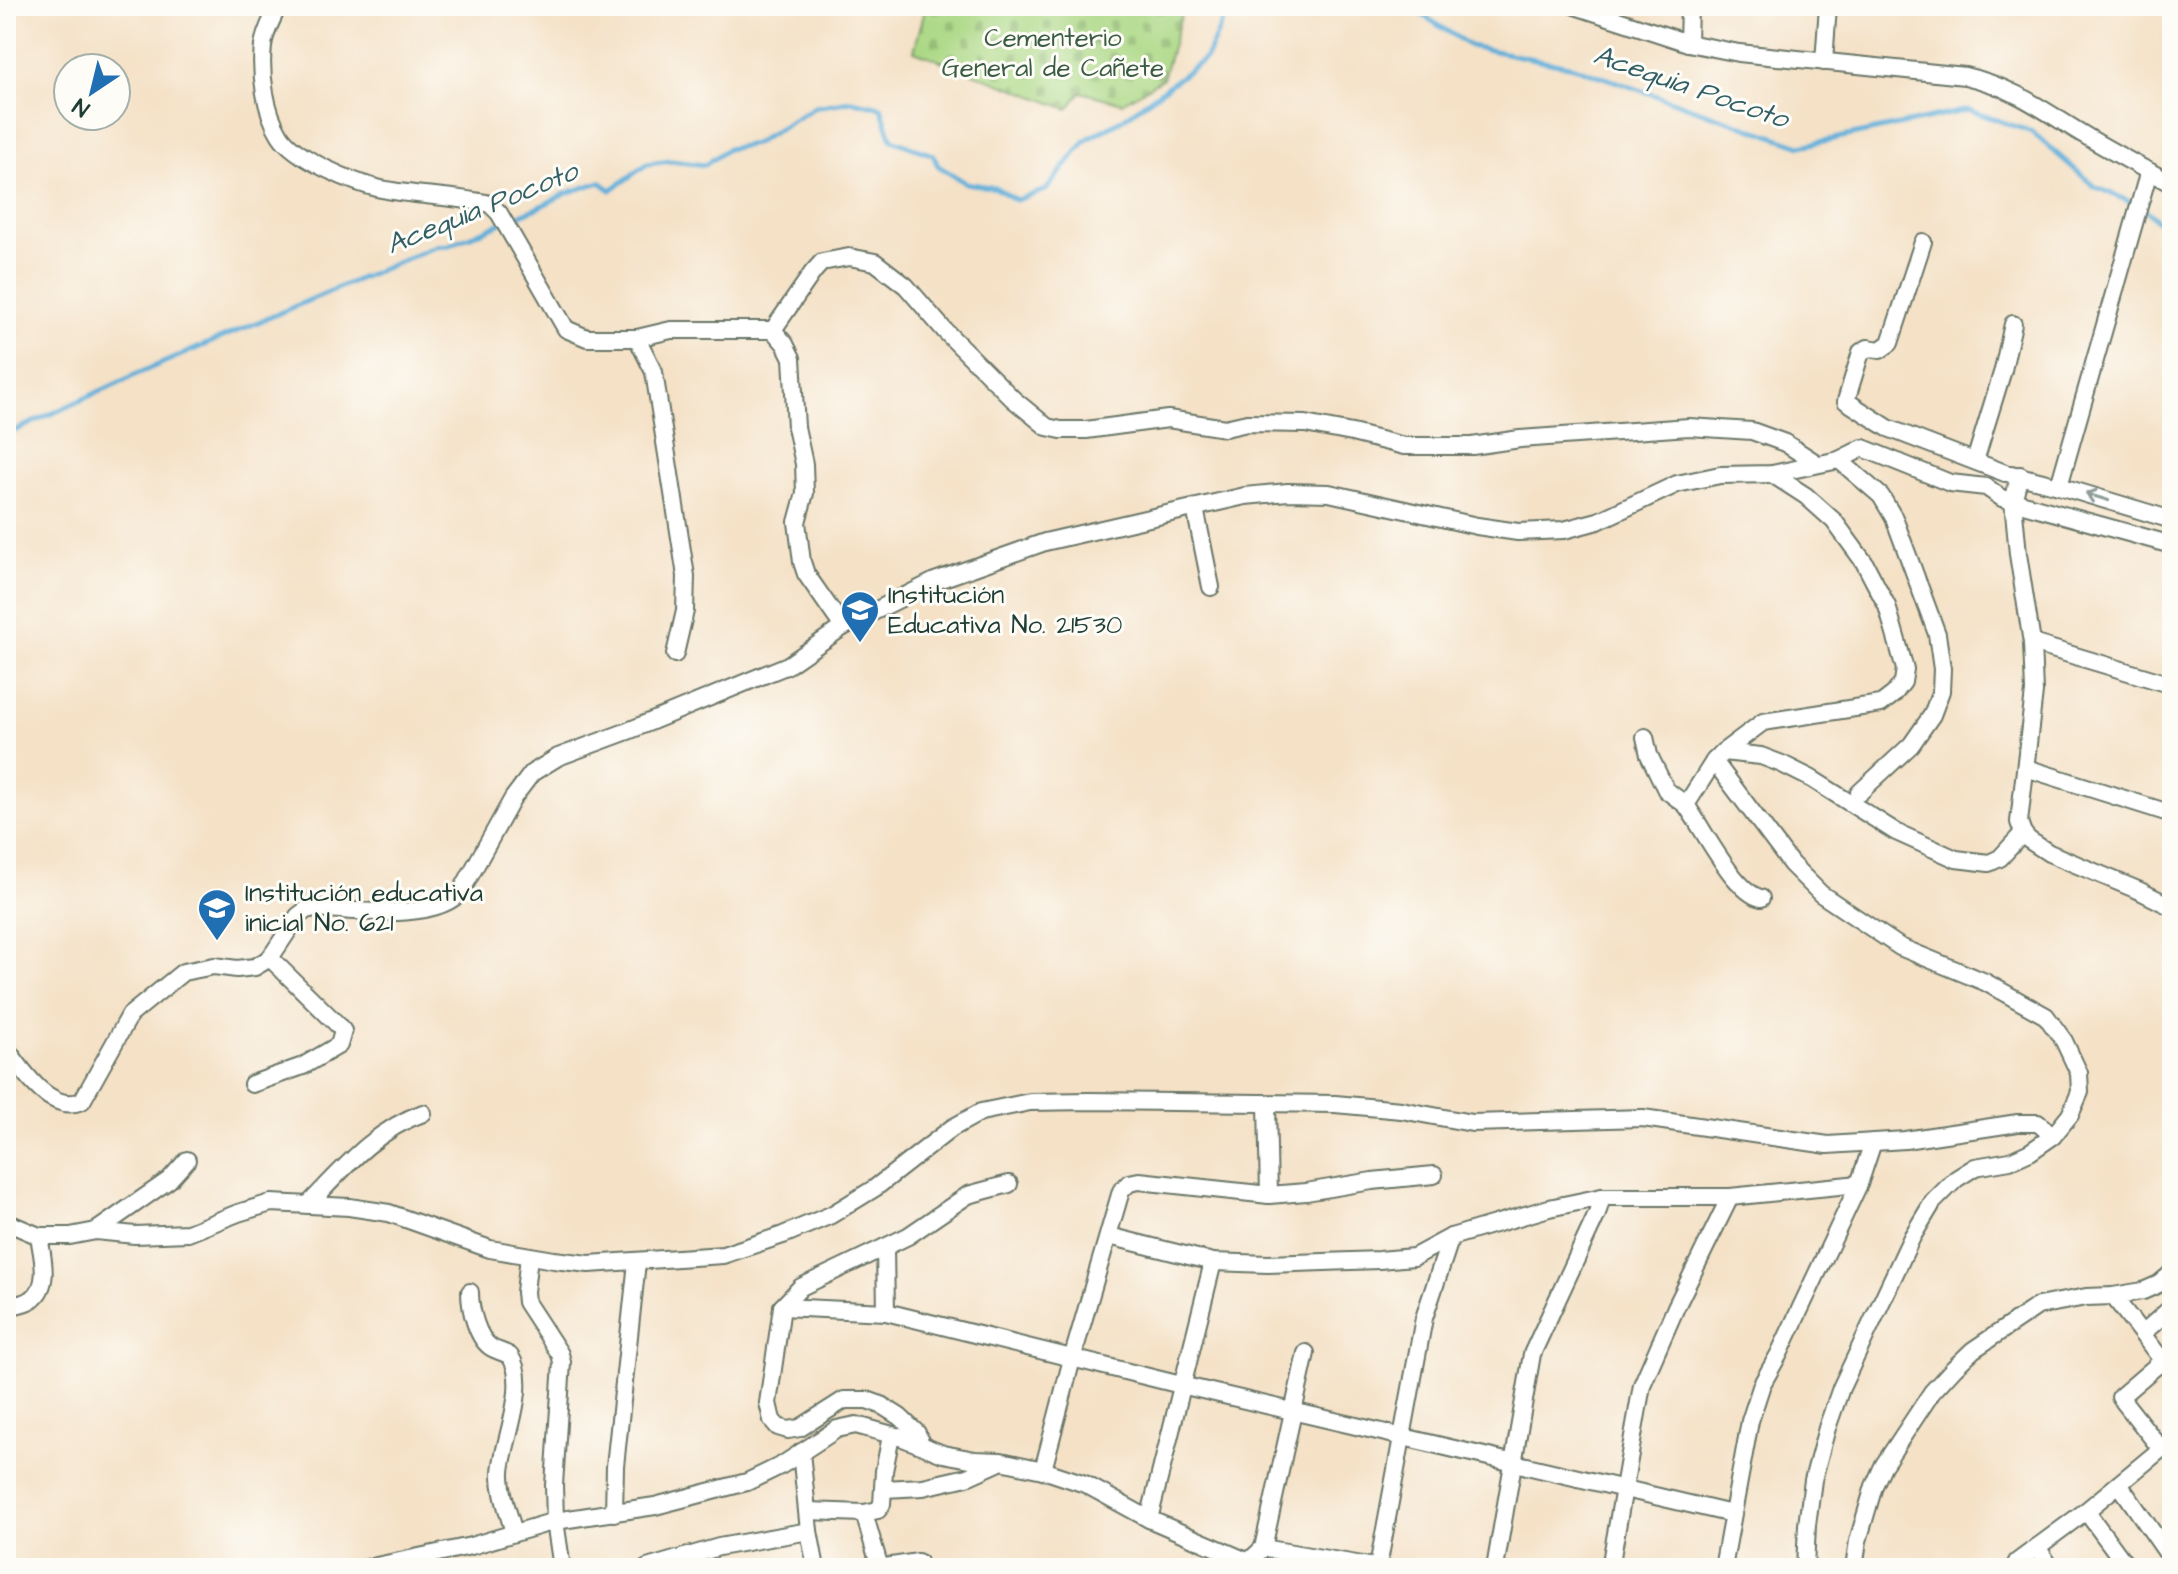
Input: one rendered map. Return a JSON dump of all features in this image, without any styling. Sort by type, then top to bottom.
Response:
[{"type":"street","points":[[278,6],[263,44],[263,73],[269,108],[281,137],[297,152],[350,180],[381,189],[486,203],[494,207],[566,329],[587,338],[637,338],[671,330],[773,330],[792,358],[796,427],[804,464],[805,493],[797,522],[802,562],[806,574],[843,627]]},
{"type":"street","points":[[1575,6],[1688,43],[1739,53],[1985,80],[2005,87],[2172,184]]},
{"type":"street","points":[[1688,43],[1689,6]]},
{"type":"street","points":[[1824,62],[1828,6]]},
{"type":"street","points":[[2059,486],[2149,171]]},
{"type":"street","points":[[1923,242],[1890,343],[1880,350],[1868,348],[1861,352],[1846,401],[1888,428],[1975,461],[2172,520]]},
{"type":"street","points":[[773,330],[822,262],[849,257],[875,262],[906,286],[945,331],[1013,399],[1047,427],[1061,430],[1086,430],[1168,419],[1225,428],[1247,423],[1305,424],[1404,446],[1472,446],[1552,436],[1689,427],[1752,431],[1785,443],[1816,463]]},
{"type":"street","points":[[1975,461],[2003,370],[2013,324]]},
{"type":"street","points":[[637,338],[654,372],[686,576],[685,611],[675,654]]},
{"type":"street","points":[[6,1048],[43,1093],[63,1103],[73,1105],[82,1101],[130,1015],[183,972],[214,966],[237,969],[255,967],[270,958],[298,916],[306,910],[412,912],[428,910],[456,897],[513,798],[532,773],[558,757],[788,665],[843,627],[935,581],[1045,542],[1245,496],[1288,492],[1329,493],[1477,526],[1518,532],[1564,530],[1598,521],[1677,484],[1720,475],[1772,474],[1842,459],[1863,448],[1950,483],[1986,487],[2002,498],[2172,545]]},
{"type":"street","points":[[1842,459],[1881,496],[1894,518],[1937,634],[1942,669],[1941,691],[1932,715],[1911,745],[1859,793]]},
{"type":"street","points":[[1686,805],[1718,757],[1763,722],[1881,704],[1903,682],[1905,669],[1887,606],[1864,562],[1834,521],[1806,496],[1772,474]]},
{"type":"street","points":[[1986,487],[2013,474]]},
{"type":"street","points":[[2013,474],[2018,554],[2032,643],[2034,692],[2019,822],[2023,833],[2049,853],[2172,907]]},
{"type":"street","points":[[1195,508],[1211,587]]},
{"type":"street","points":[[2032,643],[2172,685]]},
{"type":"street","points":[[1645,737],[1649,755],[1666,790],[1686,805],[1747,893],[1761,898]]},
{"type":"street","points":[[1718,757],[1761,756],[1782,764],[1812,779],[1896,832],[1956,859],[1989,863],[2000,858],[2023,833]]},
{"type":"street","points":[[1718,757],[1791,864],[1821,894],[1900,947],[1985,982],[2046,1016],[2064,1041],[2079,1073],[2080,1092],[2070,1115],[2053,1136],[2010,1161],[1975,1167],[1956,1179],[1933,1202],[1912,1237],[1841,1388],[1827,1428],[1813,1480],[1805,1568]]},
{"type":"street","points":[[2026,768],[2172,814]]},
{"type":"street","points":[[252,1084],[303,1066],[339,1045],[343,1038],[343,1031],[337,1024],[270,958]]},
{"type":"street","points":[[6,1222],[39,1236],[70,1236],[96,1231],[135,1235],[188,1233],[271,1203],[349,1207],[389,1213],[490,1249],[589,1264],[723,1255],[831,1215],[875,1188],[952,1128],[981,1112],[1030,1102],[1335,1104],[1401,1110],[1472,1123],[1643,1118],[1828,1145],[1905,1140],[2018,1123],[2038,1123],[2053,1136]]},
{"type":"street","points":[[1267,1104],[1269,1195]]},
{"type":"street","points":[[308,1205],[356,1155],[402,1120],[423,1113]]},
{"type":"street","points":[[1723,1568],[1750,1421],[1762,1384],[1859,1184],[1873,1142]]},
{"type":"street","points":[[96,1231],[169,1180],[187,1160]]},
{"type":"street","points":[[1043,1470],[1121,1191],[1129,1183],[1139,1181],[1269,1195],[1434,1175]]},
{"type":"street","points":[[921,1444],[917,1433],[900,1417],[867,1400],[844,1400],[800,1428],[788,1430],[778,1427],[772,1420],[768,1403],[782,1307],[801,1287],[908,1236],[968,1195],[1009,1184]]},
{"type":"street","points":[[1109,1236],[1213,1262],[1268,1264],[1379,1260],[1414,1257],[1451,1237],[1549,1208],[1602,1197],[1730,1197],[1859,1184]]},
{"type":"street","points":[[1495,1568],[1532,1354],[1602,1197]]},
{"type":"street","points":[[1610,1568],[1642,1385],[1665,1330],[1730,1197]]},
{"type":"street","points":[[6,1307],[30,1301],[39,1292],[45,1275],[39,1236]]},
{"type":"street","points":[[1263,1548],[1379,1568],[1424,1318],[1451,1237]]},
{"type":"street","points":[[885,1247],[886,1312]]},
{"type":"street","points":[[529,1256],[526,1302],[560,1354],[562,1362],[554,1485],[555,1521],[562,1568]]},
{"type":"street","points":[[614,1513],[615,1466],[637,1262]]},
{"type":"street","points":[[1149,1519],[1213,1262]]},
{"type":"street","points":[[1854,1568],[1858,1541],[1883,1466],[1932,1392],[1973,1350],[2038,1306],[2143,1291],[2159,1284],[2172,1273]]},
{"type":"street","points":[[470,1292],[473,1316],[485,1341],[490,1347],[510,1356],[517,1373],[512,1425],[501,1473],[514,1533]]},
{"type":"street","points":[[2014,1568],[2017,1562],[2086,1511],[2167,1444],[2120,1397],[2167,1367],[2113,1296]]},
{"type":"street","points":[[782,1307],[886,1312],[1072,1359],[1732,1514]]},
{"type":"street","points":[[2143,1333],[2172,1307]]},
{"type":"street","points":[[367,1568],[471,1546],[555,1521],[655,1506],[747,1482],[782,1465],[837,1429],[856,1425],[921,1444],[943,1454],[1001,1461],[1043,1470],[1085,1484],[1149,1519],[1255,1565],[1263,1548],[1306,1353]]},
{"type":"street","points":[[808,1511],[864,1513],[878,1510],[882,1504],[891,1436]]},
{"type":"street","points":[[801,1452],[816,1568]]},
{"type":"street","points":[[884,1489],[923,1487],[967,1477],[1001,1461]]},
{"type":"street","points":[[2119,1484],[2172,1560]]},
{"type":"street","points":[[2086,1511],[2128,1568]]},
{"type":"street","points":[[864,1513],[880,1568],[918,1562]]},
{"type":"street","points":[[647,1568],[719,1547],[809,1531]]},
{"type":"street","points":[[2037,1547],[2051,1568]]},
{"type":"green space","name":"Cementerio General de Cañete","points":[[926,6],[1184,6],[1163,78],[1122,103],[1081,92],[1068,109],[914,51]]},
{"type":"waterway","name":"Acequia Pocoto","points":[[6,435],[137,374],[436,246],[447,246],[567,193],[600,182],[611,190],[647,164],[671,161],[705,165],[727,149],[754,144],[815,107],[851,101],[881,107],[892,140],[933,155],[938,166],[966,183],[996,188],[1016,200],[1046,190],[1086,140],[1123,119],[1206,58],[1228,10],[1240,6]]},
{"type":"waterway","name":"Acequia Pocoto","points":[[1409,6],[1470,46],[1574,67],[1801,146],[1968,110],[2032,132],[2094,186],[2144,208],[2172,235]]},
{"type":"place","name":"Institución Educativa No. 21530","points":[[860,644]]},
{"type":"place","name":"Institución educativa inicial No. 621","points":[[217,942]]}]
